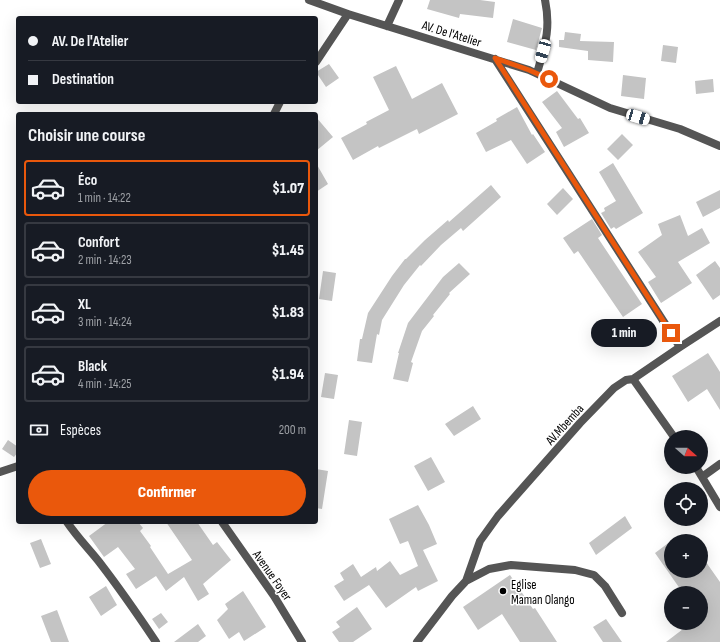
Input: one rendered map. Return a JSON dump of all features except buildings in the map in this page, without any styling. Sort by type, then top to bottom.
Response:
[{"type":"street","name":"AV. De l'Atelier","points":[[309,0],[348,14],[495,58],[537,73],[610,108],[680,129],[720,146]]},
{"type":"street","points":[[387,26],[399,0]]},
{"type":"street","points":[[537,73],[548,27],[545,0]]},
{"type":"street","points":[[318,59],[348,14]]},
{"type":"street","points":[[495,58],[680,347]]},
{"type":"street","name":"AV.Mbemba","points":[[466,581],[480,541],[498,516],[580,423],[614,388],[626,380],[633,379],[720,321]]},
{"type":"street","points":[[633,379],[669,430]]},
{"type":"street","points":[[720,464],[702,476],[720,507]]},
{"type":"street","points":[[0,472],[16,467]]},
{"type":"street","points":[[68,524],[136,610],[156,642]]},
{"type":"street","name":"Avenue Foyer","points":[[223,524],[274,596],[302,642]]},
{"type":"street","points":[[417,642],[452,596],[466,581],[489,569],[511,565],[541,566],[575,570],[594,575],[605,586],[622,613]]},
{"type":"place","name":"Eglise Maman Olango","points":[[503,591]]},
{"type":"route","points":[[549,79],[495,58],[671,333]]}]
